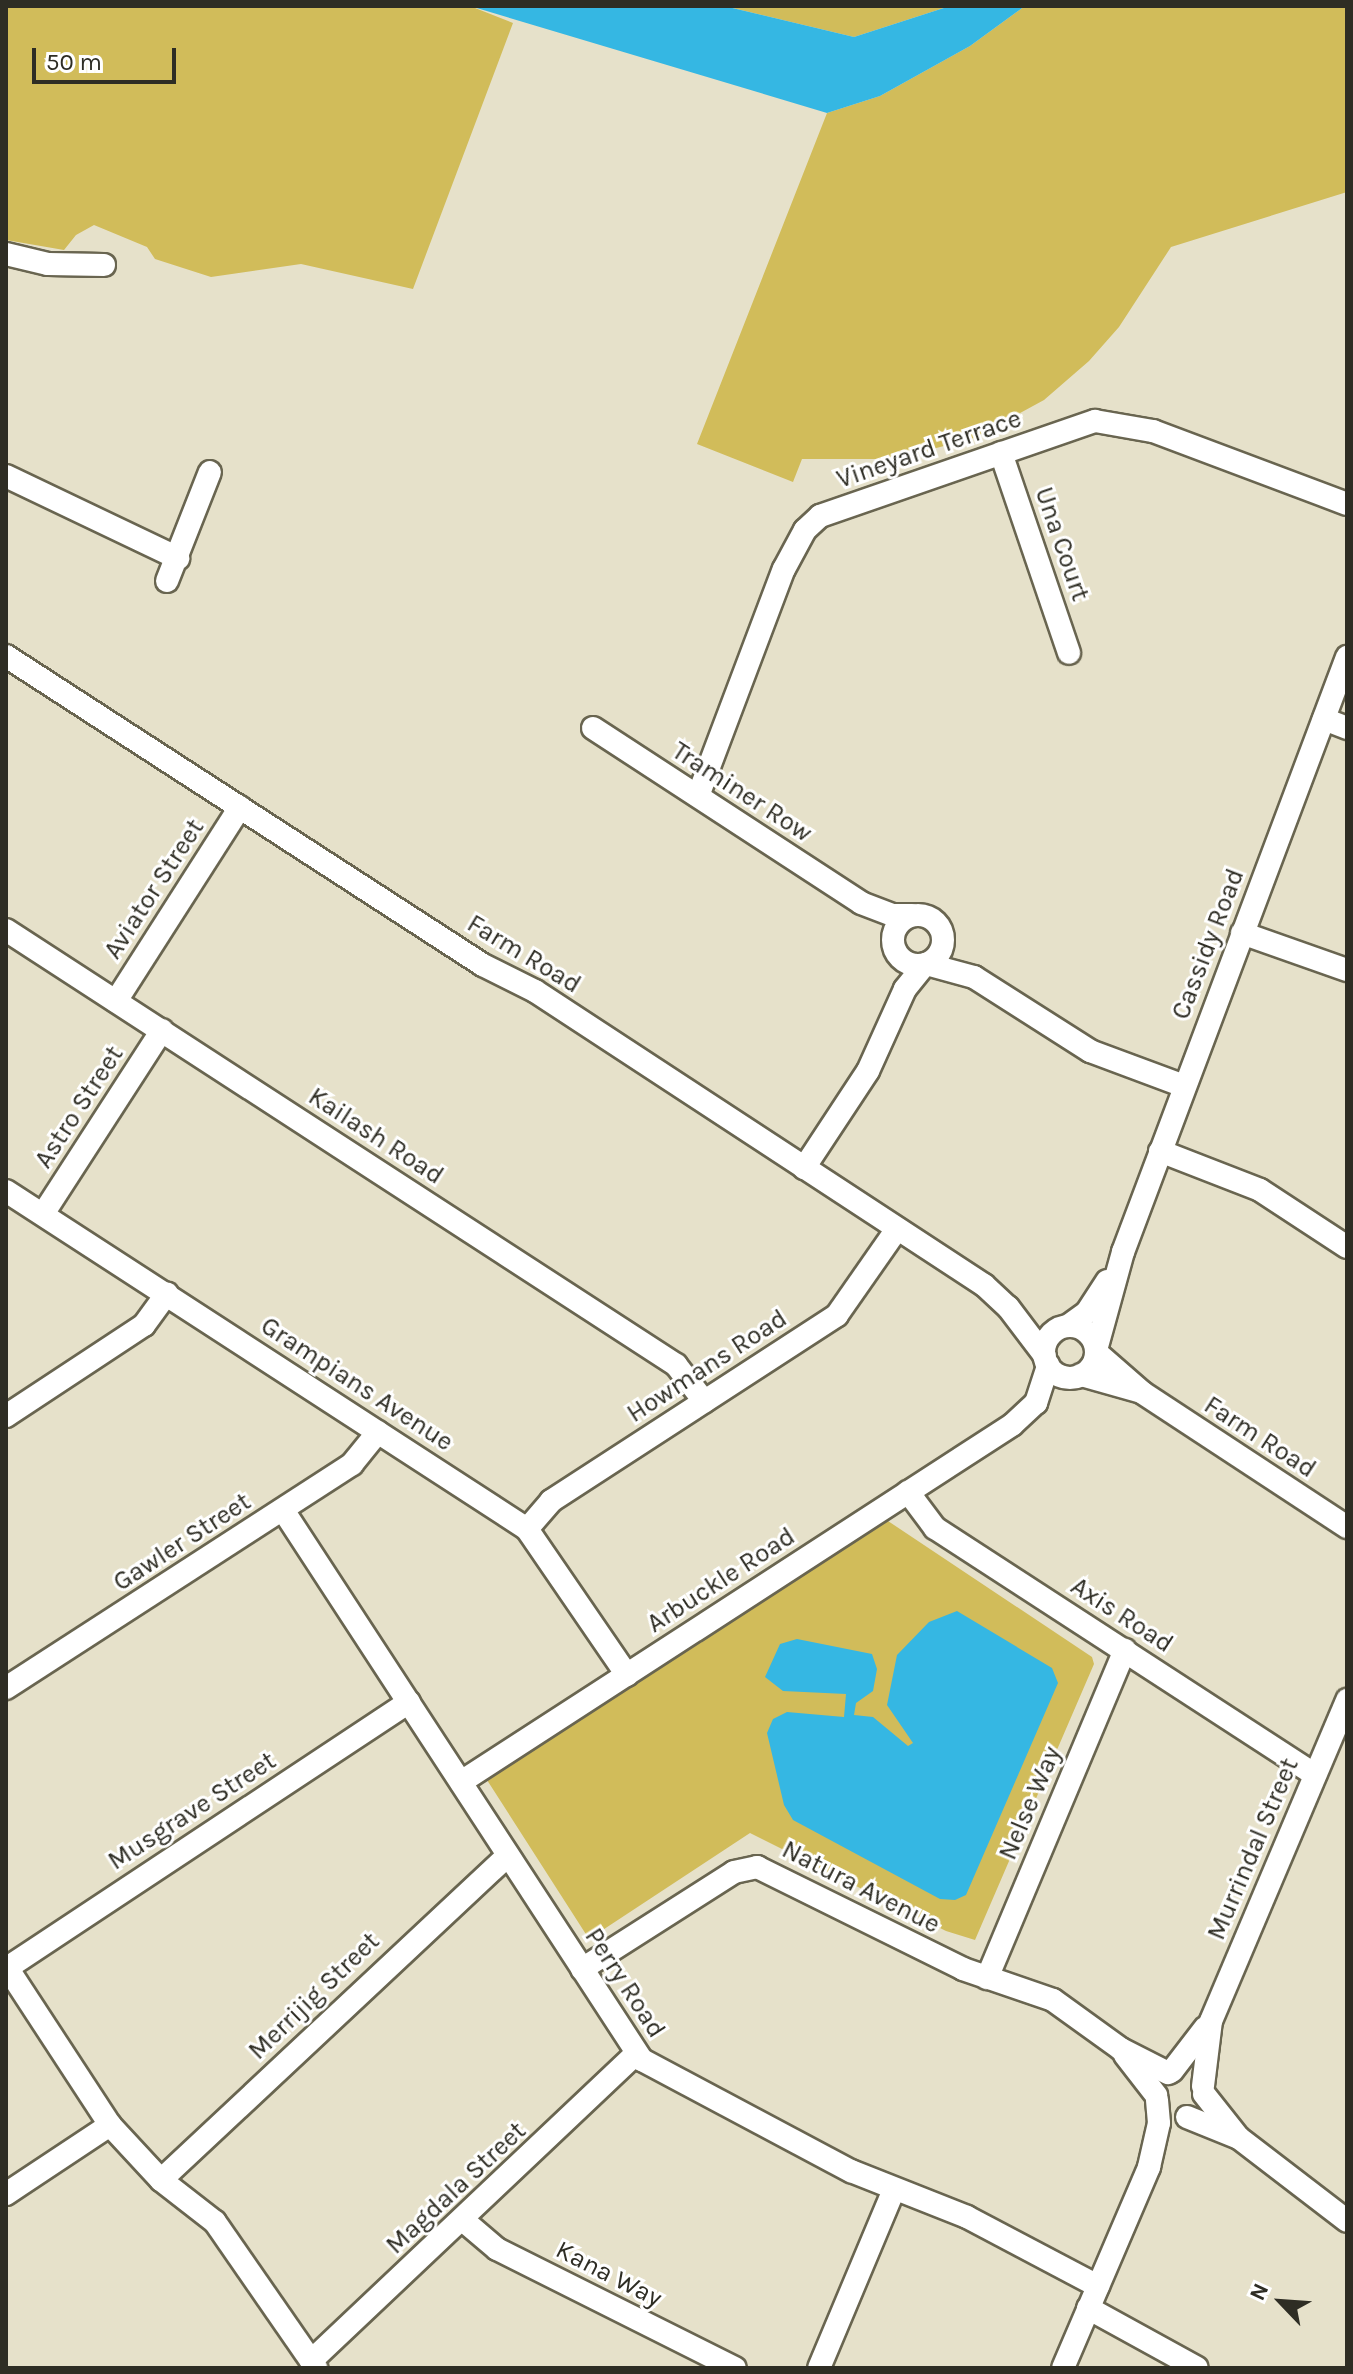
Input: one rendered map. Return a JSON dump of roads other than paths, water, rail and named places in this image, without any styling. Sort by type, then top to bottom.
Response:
[{"type":"street","points":[[6,254],[48,264],[104,265]]},
{"type":"street","name":"Vineyard Terrace","points":[[698,796],[784,569],[805,530],[820,516],[1095,421],[1121,423],[1347,504]]},
{"type":"street","name":"Una Court","points":[[1001,453],[1069,653]]},
{"type":"street","points":[[167,581],[210,472]]},
{"type":"street","points":[[6,476],[178,558]]},
{"type":"street","name":"Farm Road","points":[[6,656],[804,1168],[1008,1307],[1064,1327]]},
{"type":"street","name":"Cassidy Road","points":[[1096,1351],[1123,1252],[1347,657]]},
{"type":"street","points":[[1324,719],[1347,728]]},
{"type":"street","name":"Traminer Row","points":[[593,728],[861,903],[892,915],[912,915]]},
{"type":"street","name":"Aviator Street","points":[[116,1001],[240,807]]},
{"type":"street","name":"Traminer Row","points":[[861,903],[894,948]]},
{"type":"street","points":[[893,1009],[897,926],[912,915],[931,918],[974,977]]},
{"type":"street","name":"Kailash Road","points":[[6,930],[676,1365],[704,1401]]},
{"type":"street","points":[[1242,933],[1347,970]]},
{"type":"street","points":[[804,1168],[868,1071],[893,1009],[926,964],[940,954],[943,935]]},
{"type":"street","points":[[894,948],[910,964],[926,964],[974,977],[1090,1051],[1184,1086]]},
{"type":"street","name":"Astro Street","points":[[43,1214],[162,1030]]},
{"type":"street","points":[[1160,1151],[1260,1190],[1347,1247]]},
{"type":"street","name":"Grampians Avenue","points":[[6,1191],[527,1529],[627,1675]]},
{"type":"street","name":"Howmans Road","points":[[527,1529],[551,1501],[837,1315],[897,1229]]},
{"type":"street","name":"Cassidy Road","points":[[1064,1327],[1089,1310],[1123,1252]]},
{"type":"street","points":[[6,1416],[139,1330],[167,1293]]},
{"type":"street","name":"Farm Road","points":[[1008,1307],[1046,1360]]},
{"type":"street","points":[[1064,1327],[1084,1330],[1096,1351],[1092,1366],[1080,1376],[1061,1376],[1046,1360],[1048,1339],[1064,1327]]},
{"type":"street","name":"Farm Road","points":[[1096,1351],[1143,1393],[1347,1527]]},
{"type":"street","name":"Arbuckle Road","points":[[461,1782],[1012,1425],[1036,1403],[1046,1360]]},
{"type":"street","name":"Farm Road","points":[[1080,1376],[1143,1393]]},
{"type":"street","name":"Arbuckle Road","points":[[1012,1425],[1034,1417],[1080,1376]]},
{"type":"street","name":"Gawler Street","points":[[6,1688],[352,1464],[378,1432]]},
{"type":"street","name":"Axis Road","points":[[908,1492],[935,1528],[1315,1775]]},
{"type":"street","name":"Perry Road","points":[[283,1510],[637,2053],[658,2071],[894,2190],[980,2223],[1098,2286]]},
{"type":"street","name":"Nelse Way","points":[[987,1978],[1125,1650]]},
{"type":"street","name":"Murrindal Street","points":[[1170,2072],[1211,2021],[1347,1700]]},
{"type":"street","name":"Musgrave Street","points":[[6,1967],[409,1702]]},
{"type":"street","name":"Merrijig Street","points":[[161,2180],[508,1855]]},
{"type":"street","name":"Natura Avenue","points":[[582,1969],[734,1872],[751,1866],[987,1978],[1053,2000],[1121,2049],[1170,2072]]},
{"type":"street","points":[[6,1967],[110,2125],[161,2180],[215,2222],[314,2364]]},
{"type":"street","name":"Murrindal Street","points":[[1203,2090],[1211,2021]]},
{"type":"street","name":"Natura Avenue","points":[[1121,2049],[1156,2098]]},
{"type":"street","name":"Magdala Street","points":[[314,2364],[637,2053]]},
{"type":"street","points":[[1063,2368],[1149,2167],[1158,2132],[1156,2098],[1170,2072],[1190,2072],[1239,2138],[1347,2221]]},
{"type":"street","points":[[1149,2167],[1185,2117],[1199,2108],[1203,2090]]},
{"type":"street","points":[[1156,2098],[1167,2114],[1185,2117],[1239,2138]]},
{"type":"street","points":[[6,2194],[110,2125]]},
{"type":"street","points":[[819,2368],[894,2190]]},
{"type":"street","name":"Kana Way","points":[[464,2221],[497,2249],[735,2368]]},
{"type":"street","points":[[1088,2308],[1197,2368]]},
{"type":"water","points":[[470,6],[724,6],[854,37],[950,6],[1025,6],[970,46],[880,96],[827,113]]},
{"type":"water","points":[[957,1611],[1052,1668],[1058,1683],[966,1895],[955,1900],[940,1899],[793,1820],[784,1805],[767,1733],[773,1719],[787,1712],[844,1717],[846,1694],[783,1691],[765,1677],[780,1644],[797,1639],[872,1654],[877,1669],[873,1691],[856,1703],[854,1715],[873,1717],[908,1746],[913,1743],[887,1705],[897,1655],[929,1622]]}]
